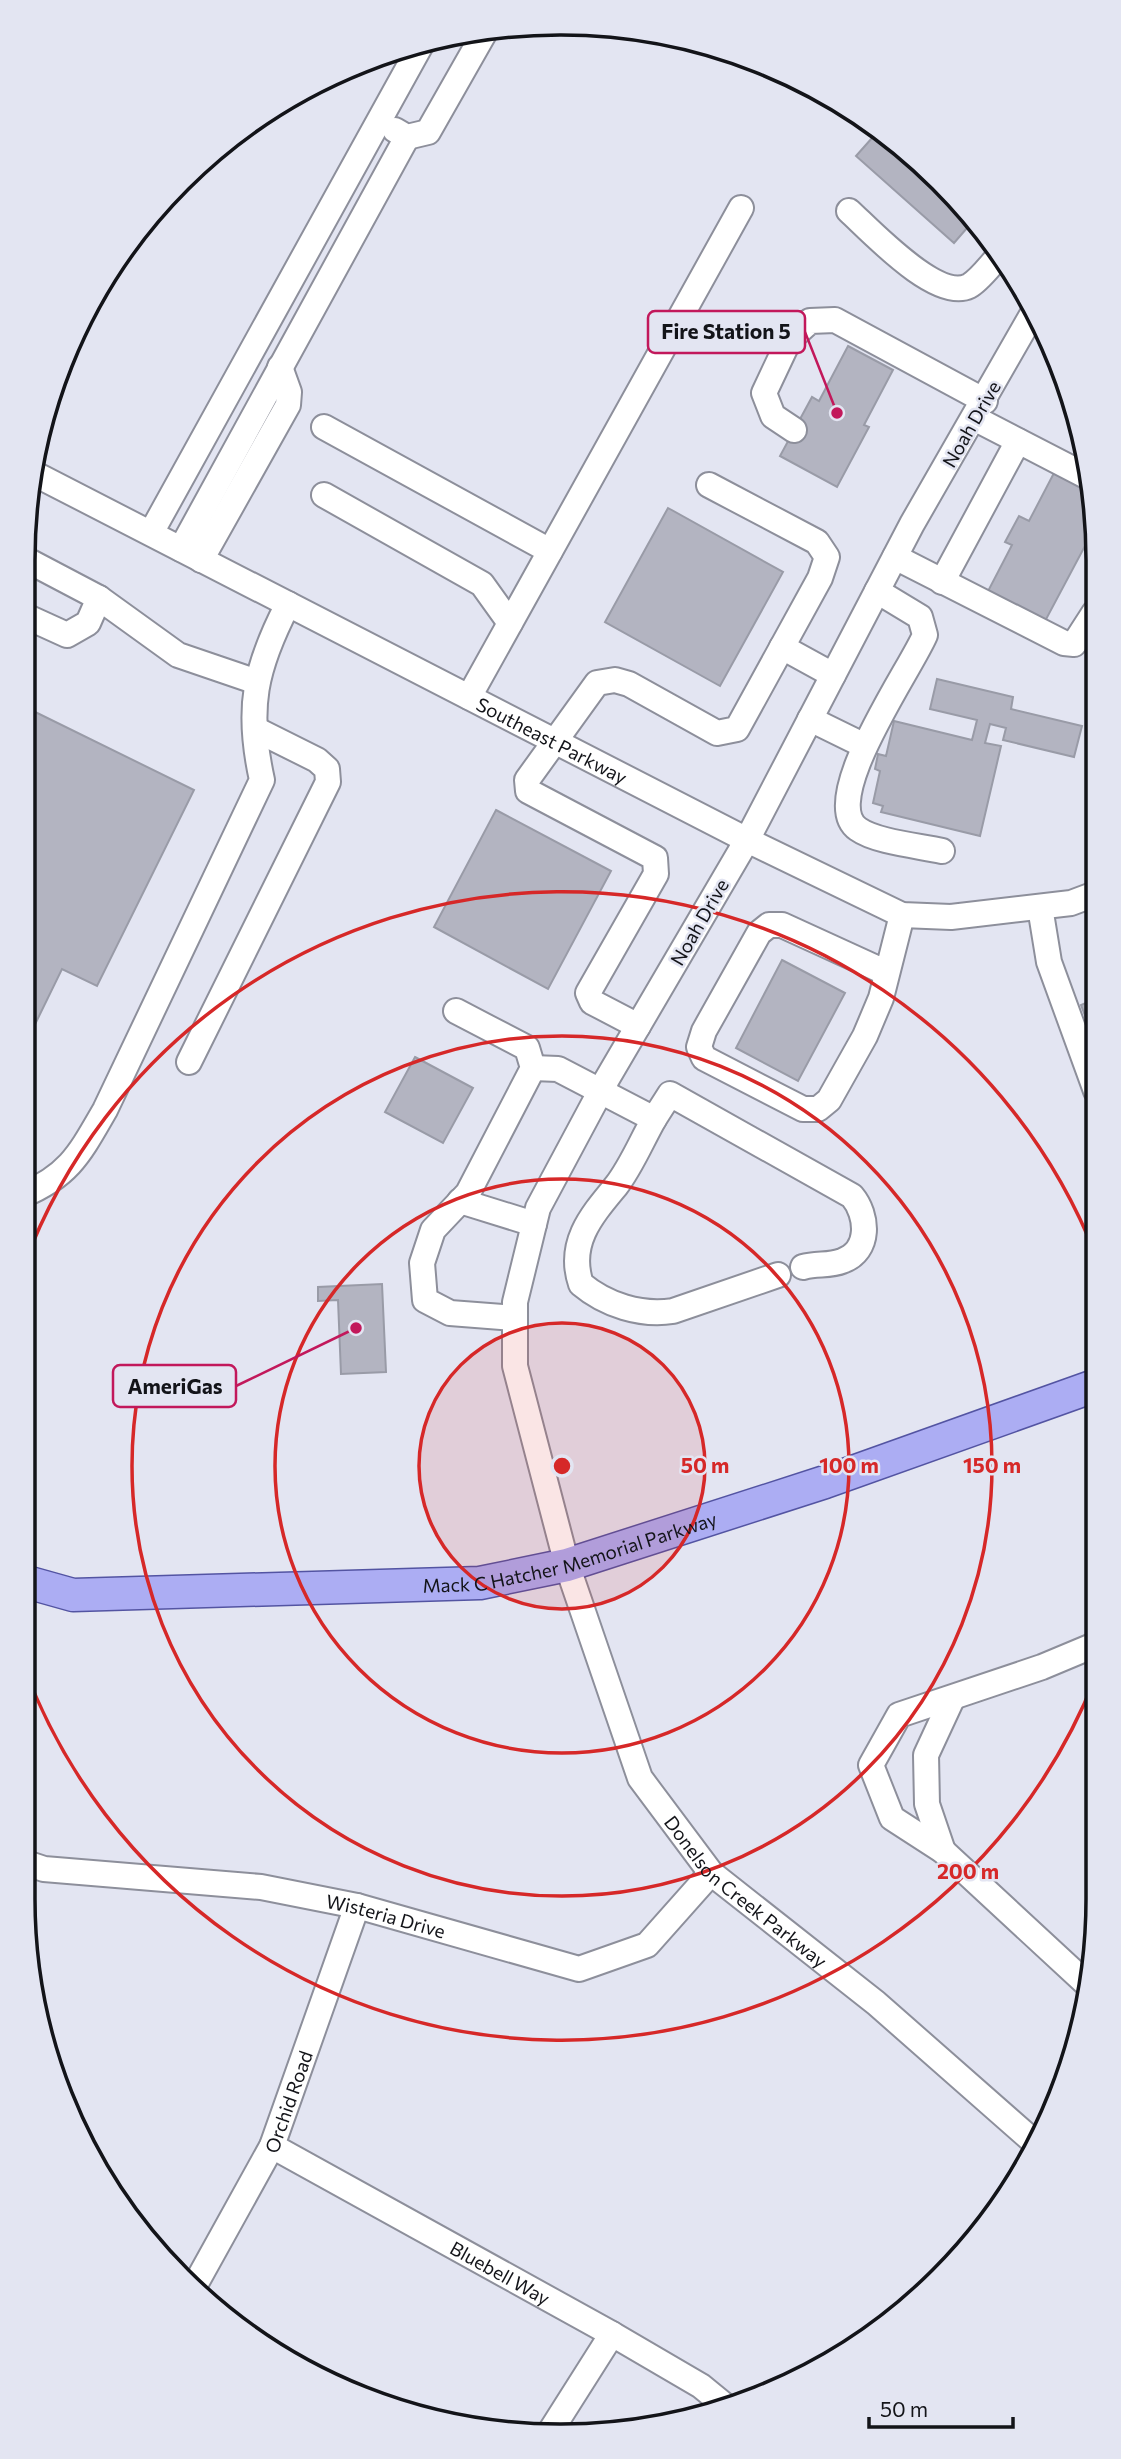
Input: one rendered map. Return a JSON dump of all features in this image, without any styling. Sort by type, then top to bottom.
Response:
[{"type":"main road","name":"Mack C Hatcher Memorial Parkway","points":[[35,1584],[74,1595],[467,1584],[567,1565],[825,1482],[1086,1389]]},
{"type":"street","points":[[377,121],[407,137],[428,132],[480,41]]},
{"type":"street","points":[[150,533],[415,56]]},
{"type":"street","points":[[191,554],[288,405],[289,392],[280,367],[407,137]]},
{"type":"street","points":[[468,697],[741,208]]},
{"type":"street","points":[[849,211],[934,284],[956,289],[970,286],[993,263]]},
{"type":"street","points":[[794,430],[773,416],[764,393],[789,340],[810,321],[835,320],[979,410],[1018,441],[1078,472]]},
{"type":"street","name":"Noah Drive","points":[[567,1565],[514,1366],[515,1302],[538,1208],[601,1090],[747,840],[895,557],[1028,321]]},
{"type":"street","points":[[324,427],[550,551]]},
{"type":"street","points":[[942,582],[1018,441]]},
{"type":"street","name":"Southeast Parkway","points":[[42,477],[747,840],[902,915],[951,917],[1071,903],[1086,897]]},
{"type":"street","points":[[638,1026],[592,1002],[588,993],[656,874],[655,858],[528,791],[527,780],[597,682],[615,680],[717,733],[737,729],[820,578],[827,557],[817,542],[709,485]]},
{"type":"street","points":[[324,495],[482,584],[510,623]]},
{"type":"street","points":[[895,557],[1064,643],[1074,644],[1086,627]]},
{"type":"street","points":[[35,564],[99,598],[178,654],[257,681]]},
{"type":"street","points":[[877,591],[920,617],[925,635],[863,745],[847,808],[849,819],[858,829],[873,835],[942,851]]},
{"type":"street","points":[[35,620],[67,635],[88,622],[99,598]]},
{"type":"street","points":[[35,1190],[51,1183],[79,1155],[111,1099],[262,780],[255,747],[257,681],[265,649],[288,604]]},
{"type":"street","points":[[782,647],[833,675]]},
{"type":"street","points":[[810,719],[863,745]]},
{"type":"street","points":[[189,1062],[328,782],[327,769],[317,760],[255,729]]},
{"type":"street","points":[[1040,907],[1049,962],[1086,1064]]},
{"type":"street","points":[[887,973],[782,925],[769,925],[759,933],[710,1018],[699,1048],[704,1058],[777,1097],[803,1109],[818,1109],[829,1100],[865,1036],[881,998],[902,915]]},
{"type":"street","points":[[456,1011],[527,1048],[533,1068],[468,1192],[433,1230],[422,1263],[425,1300],[450,1313],[515,1318]]},
{"type":"street","points":[[533,1068],[558,1069],[654,1119]]},
{"type":"street","points":[[778,1275],[673,1311],[656,1314],[619,1305],[581,1284],[578,1273],[579,1251],[585,1227],[596,1208],[616,1185],[670,1094],[852,1196],[862,1207],[865,1223],[863,1239],[855,1254],[842,1261],[803,1267]]},
{"type":"street","points":[[460,1201],[534,1224]]},
{"type":"street","name":"Donelson Creek Parkway","points":[[567,1565],[640,1778],[711,1873],[876,2003],[1029,2137]]},
{"type":"street","points":[[1080,1978],[943,1851],[892,1818],[871,1765],[899,1715],[1042,1668],[1086,1649]]},
{"type":"street","points":[[943,1851],[927,1804],[926,1755],[952,1699]]},
{"type":"street","name":"Wisteria Drive","points":[[35,1866],[44,1869],[261,1887],[357,1906],[579,1969],[647,1945],[711,1873]]},
{"type":"street","name":"Orchid Road","points":[[198,2279],[272,2146],[357,1906]]},
{"type":"street","name":"Bluebell Way","points":[[272,2146],[612,2334],[701,2386],[718,2400]]},
{"type":"street","points":[[555,2424],[612,2334]]},
{"type":"building","points":[[872,138],[907,165],[967,228],[954,243],[856,156]]},
{"type":"building","points":[[848,346],[893,370],[864,425],[869,427],[837,487],[780,456],[812,397],[819,401]]},
{"type":"building","points":[[1055,471],[1081,484],[1086,545],[1043,625],[986,595],[1012,545],[1005,542],[1019,516],[1029,521]]},
{"type":"building","points":[[668,508],[783,572],[720,686],[605,622]]},
{"type":"building","points":[[937,679],[1013,697],[1011,709],[1082,726],[1074,757],[1003,740],[1006,728],[990,724],[985,743],[1001,746],[980,836],[881,812],[883,806],[873,803],[880,771],[875,769],[878,754],[886,756],[894,721],[972,740],[977,720],[930,709]]},
{"type":"building","points":[[35,712],[194,790],[97,986],[62,969],[35,1024]]},
{"type":"building","points":[[496,810],[611,871],[548,989],[434,927]]},
{"type":"building","points":[[782,960],[845,993],[798,1081],[736,1048]]},
{"type":"building","points":[[1086,1003],[1086,1018],[1081,1005]]},
{"type":"building","points":[[415,1057],[473,1088],[443,1143],[385,1112]]},
{"type":"building","points":[[382,1284],[386,1372],[341,1374],[338,1300],[318,1301],[318,1287]]},
{"type":"place","name":"Fire Station 5","points":[[837,413]]},
{"type":"place","name":"AmeriGas","points":[[356,1328]]}]
